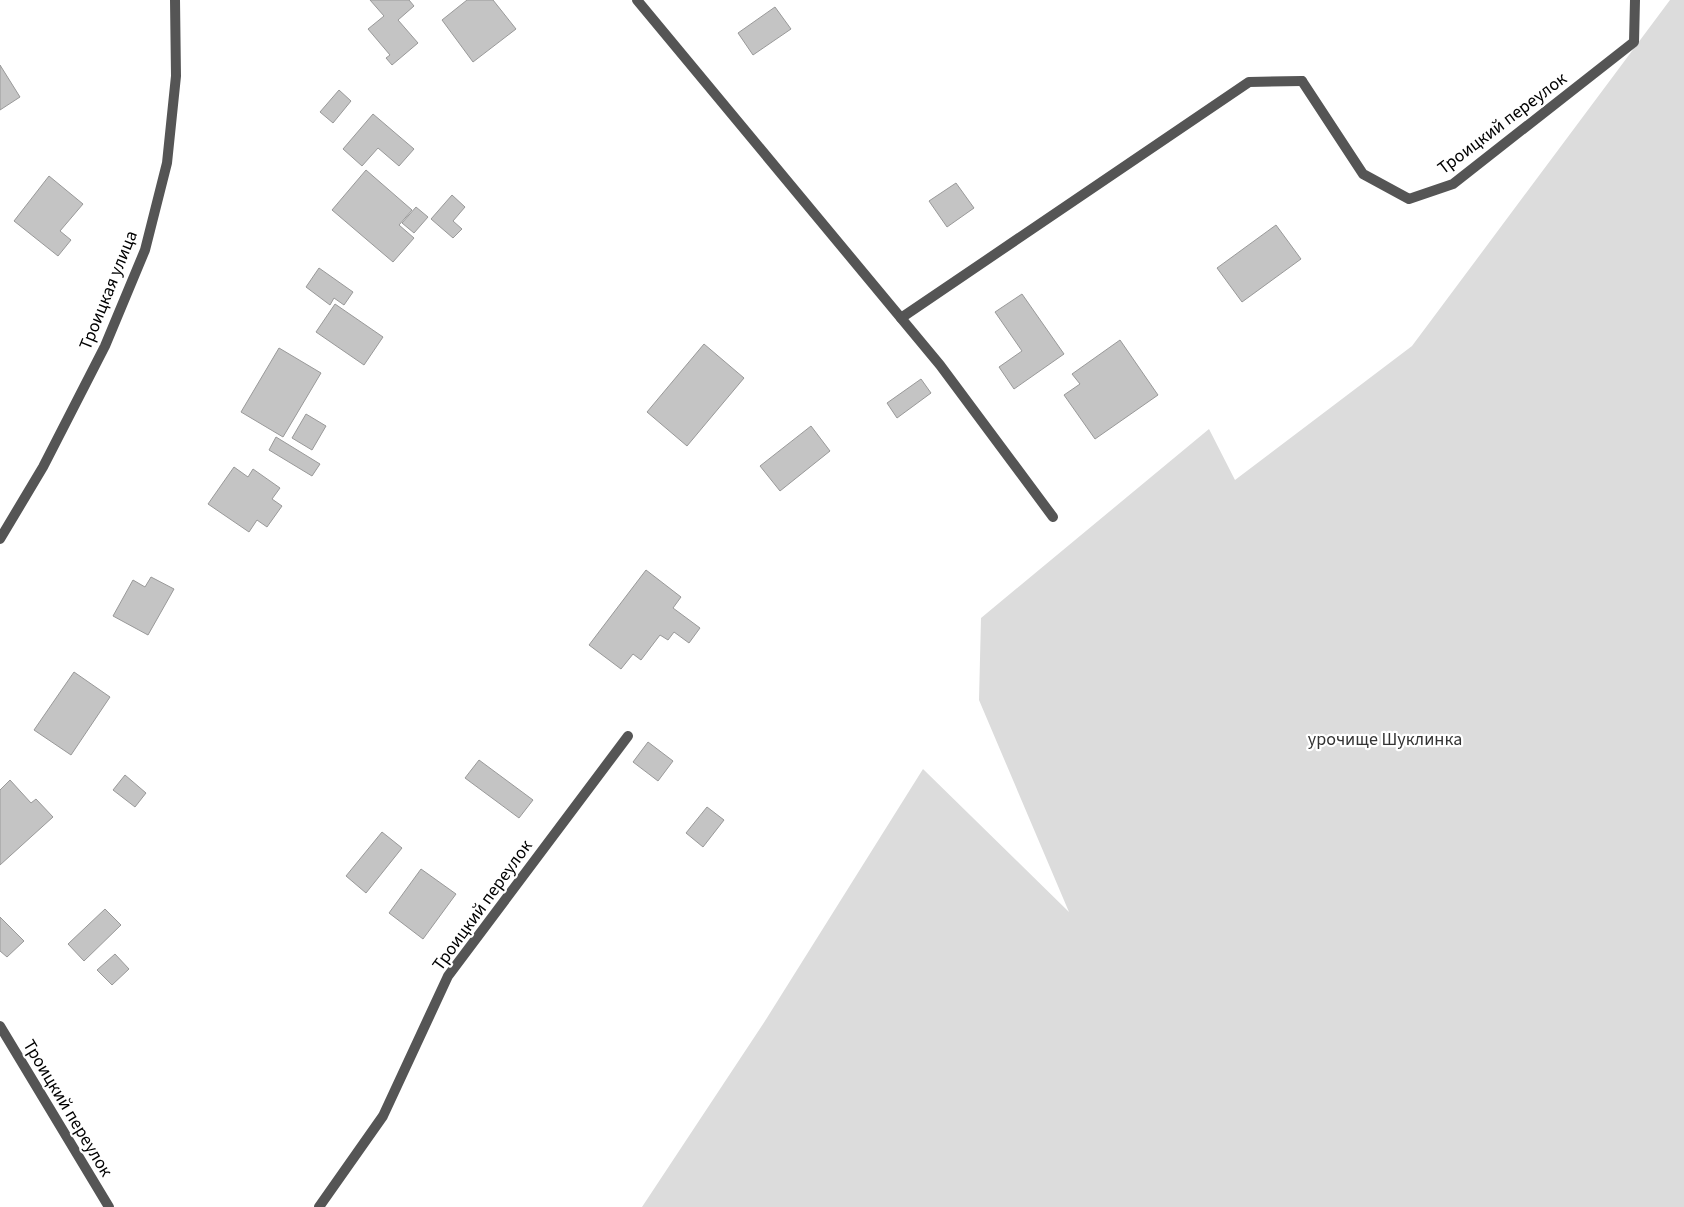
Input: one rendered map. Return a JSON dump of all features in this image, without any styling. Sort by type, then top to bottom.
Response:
[{"type":"street","name":"Троицкая улица","points":[[0,539],[42,467],[105,346],[145,250],[167,163],[176,76],[175,0]]},
{"type":"street","points":[[637,0],[940,365],[1052,517]]},
{"type":"street","name":"Троицкий переулок","points":[[901,318],[1249,82],[1302,81],[1362,174],[1409,199],[1453,184],[1634,42],[1635,0]]},
{"type":"street","name":"Троицкий переулок","points":[[319,1207],[383,1116],[448,976],[628,736]]},
{"type":"street","name":"Троицкий переулок","points":[[0,1026],[109,1207]]},
{"type":"green space","name":"урочище Шуклинка","points":[[1670,0],[1684,0],[1684,1207],[642,1207],[765,1021],[923,769],[1069,912],[979,700],[981,618],[1209,429],[1235,480],[1412,346]]},
{"type":"building","points":[[370,0],[409,0],[414,6],[398,20],[418,43],[392,65],[386,58],[390,55],[368,29],[384,16]]},
{"type":"building","points":[[467,0],[493,0],[516,29],[473,62],[442,20]]},
{"type":"building","points":[[775,7],[791,29],[753,55],[738,33]]},
{"type":"building","points":[[0,65],[20,97],[0,110]]},
{"type":"building","points":[[339,90],[351,101],[333,123],[320,112]]},
{"type":"building","points":[[373,114],[414,149],[399,166],[378,148],[362,166],[343,149]]},
{"type":"building","points":[[366,170],[412,210],[399,225],[414,238],[393,262],[332,210]]},
{"type":"building","points":[[49,176],[83,204],[60,231],[71,240],[58,256],[14,221]]},
{"type":"building","points":[[956,183],[974,208],[947,227],[929,201]]},
{"type":"building","points":[[452,195],[465,207],[453,221],[462,229],[453,238],[431,219]]},
{"type":"building","points":[[416,207],[428,217],[414,233],[402,223]]},
{"type":"building","points":[[1276,225],[1301,259],[1242,302],[1217,268]]},
{"type":"building","points":[[319,268],[353,292],[344,305],[334,298],[330,305],[306,287]]},
{"type":"building","points":[[1022,294],[1064,354],[1014,389],[999,367],[1022,351],[995,312]]},
{"type":"building","points":[[335,304],[383,337],[364,365],[316,332]]},
{"type":"building","points":[[1120,340],[1158,395],[1095,439],[1064,395],[1080,384],[1072,374]]},
{"type":"building","points":[[704,344],[744,378],[687,446],[647,412]]},
{"type":"building","points":[[279,348],[321,373],[283,437],[241,412]]},
{"type":"building","points":[[921,379],[931,393],[897,418],[887,403]]},
{"type":"building","points":[[306,414],[326,426],[312,450],[292,438]]},
{"type":"building","points":[[811,426],[830,451],[780,491],[760,466]]},
{"type":"building","points":[[276,437],[320,464],[312,476],[269,450]]},
{"type":"building","points":[[234,467],[248,477],[253,469],[280,488],[272,499],[282,506],[267,527],[257,520],[249,532],[208,504]]},
{"type":"building","points":[[646,570],[681,597],[673,608],[700,628],[689,643],[674,632],[668,640],[660,635],[641,660],[633,654],[621,669],[589,645]]},
{"type":"building","points":[[151,577],[174,589],[148,635],[113,616],[133,580],[145,587]]},
{"type":"building","points":[[74,672],[110,697],[71,755],[34,730]]},
{"type":"building","points":[[648,742],[673,761],[658,781],[633,762]]},
{"type":"building","points":[[479,760],[533,800],[519,818],[465,778]]},
{"type":"building","points":[[125,775],[146,793],[135,807],[113,790]]},
{"type":"building","points":[[10,780],[31,803],[36,799],[53,817],[0,865],[0,790]]},
{"type":"building","points":[[707,807],[724,820],[703,847],[686,833]]},
{"type":"building","points":[[382,832],[402,848],[366,893],[346,876]]},
{"type":"building","points":[[421,869],[456,894],[423,939],[389,913]]},
{"type":"building","points":[[105,909],[121,925],[84,961],[68,944]]},
{"type":"building","points":[[0,917],[24,941],[7,957],[0,951]]},
{"type":"building","points":[[115,954],[129,969],[112,985],[97,970]]}]
